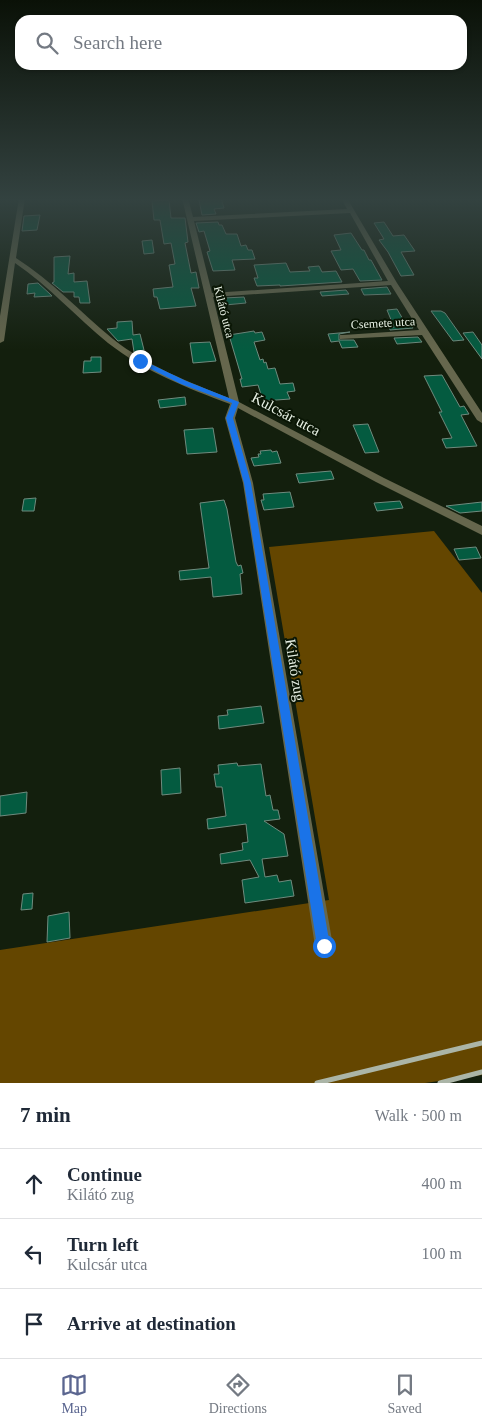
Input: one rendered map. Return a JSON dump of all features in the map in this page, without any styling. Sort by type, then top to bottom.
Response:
[{"type":"street","points":[[0,341],[14,249]]},
{"type":"street","name":"Kilátó utca","points":[[197,249],[235,402]]},
{"type":"street","name":"Csemete utca","points":[[373,249],[393,283],[482,420]]},
{"type":"street","name":"Kulcsár utca","points":[[12,258],[36,274],[111,341],[140,361],[183,383],[235,402],[380,480],[482,531]]},
{"type":"street","points":[[208,295],[393,283]]},
{"type":"street","name":"Csemete utca","points":[[343,337],[425,332]]},
{"type":"street","name":"Kilátó zug","points":[[235,402],[230,418],[248,483],[324,946]]},
{"type":"shaded area","points":[[434,531],[482,593],[482,1075],[425,1083],[0,1083],[0,950],[329,900],[269,547]]},
{"type":"building","points":[[143,249],[153,249],[154,253],[144,254]]},
{"type":"building","points":[[172,249],[186,249],[191,273],[196,272],[199,288],[191,288],[196,306],[160,309],[157,297],[154,297],[153,289],[173,287],[169,265],[175,264]]},
{"type":"building","points":[[209,249],[247,249],[252,250],[255,259],[232,260],[235,270],[213,271],[207,252],[210,251]]},
{"type":"building","points":[[340,249],[364,250],[382,280],[360,281],[353,269],[341,270],[331,251],[341,250]]},
{"type":"building","points":[[385,249],[413,249],[415,251],[401,252],[414,275],[401,276]]},
{"type":"building","points":[[70,256],[68,274],[74,273],[74,282],[87,281],[90,303],[80,303],[79,297],[74,297],[74,292],[63,292],[52,283],[54,282],[54,257]]},
{"type":"building","points":[[286,263],[290,272],[310,271],[308,267],[319,266],[322,272],[336,271],[342,282],[257,286],[254,278],[258,278],[254,265]]},
{"type":"building","points":[[38,283],[52,296],[34,297],[35,293],[27,294],[28,284]]},
{"type":"building","points":[[387,287],[391,294],[364,295],[361,289]]},
{"type":"building","points":[[346,290],[349,294],[322,296],[320,292]]},
{"type":"building","points":[[244,297],[246,303],[225,305],[224,298]]},
{"type":"building","points":[[397,309],[404,321],[409,321],[413,328],[390,330],[389,327],[394,327],[387,310]]},
{"type":"building","points":[[431,311],[445,313],[464,340],[453,341]]},
{"type":"building","points":[[132,321],[133,335],[140,334],[144,350],[134,352],[132,339],[118,341],[107,329],[117,328],[117,322]]},
{"type":"building","points":[[254,331],[255,333],[262,332],[265,340],[254,342],[260,360],[263,359],[264,363],[266,362],[268,369],[275,368],[280,384],[293,383],[295,391],[287,392],[290,399],[263,401],[258,385],[242,387],[240,379],[242,379],[229,335]]},
{"type":"building","points":[[350,332],[339,334],[339,340],[354,340],[358,347],[342,348],[339,341],[331,342],[328,334]]},
{"type":"building","points":[[473,332],[482,345],[482,359],[463,333]]},
{"type":"building","points":[[418,337],[422,342],[397,344],[394,338]]},
{"type":"building","points":[[210,342],[216,361],[193,363],[190,343]]},
{"type":"building","points":[[91,357],[101,357],[101,372],[83,373],[84,361],[91,361]]},
{"type":"building","points":[[442,375],[460,407],[464,406],[469,414],[461,415],[477,446],[446,448],[442,439],[452,438],[439,412],[442,412],[424,376]]},
{"type":"building","points":[[185,397],[186,405],[160,408],[158,400]]},
{"type":"building","points":[[368,424],[379,452],[365,453],[353,425]]},
{"type":"building","points":[[213,428],[217,452],[187,454],[184,430]]},
{"type":"building","points":[[271,450],[272,452],[277,451],[281,463],[254,466],[251,458],[259,457],[260,451]]},
{"type":"building","points":[[331,471],[334,479],[299,483],[296,474]]},
{"type":"building","points":[[290,492],[294,507],[264,510],[261,500],[264,500],[263,494]]},
{"type":"building","points":[[36,498],[34,511],[22,511],[24,499]]},
{"type":"building","points":[[224,500],[236,562],[238,566],[241,565],[243,573],[240,574],[242,594],[213,597],[211,577],[180,580],[179,571],[209,568],[200,503]]},
{"type":"building","points":[[400,501],[403,508],[377,511],[374,503]]},
{"type":"building","points":[[482,502],[482,511],[460,513],[446,506]]},
{"type":"building","points":[[476,547],[481,558],[459,560],[454,549]]},
{"type":"building","points":[[261,706],[264,723],[219,729],[218,716],[228,715],[227,710]]},
{"type":"building","points":[[237,763],[238,766],[261,764],[266,796],[270,795],[273,810],[278,810],[280,819],[264,821],[284,834],[288,856],[262,859],[265,877],[277,875],[279,882],[291,880],[294,896],[245,903],[242,880],[259,877],[250,860],[221,864],[220,854],[243,850],[242,843],[248,842],[246,824],[208,829],[207,819],[226,816],[222,787],[216,787],[214,774],[219,774],[218,765]]},
{"type":"building","points":[[180,768],[181,793],[162,795],[161,770]]},
{"type":"building","points":[[27,792],[26,813],[0,816],[0,796]]},
{"type":"building","points":[[33,893],[32,909],[21,910],[23,894]]},
{"type":"building","points":[[69,912],[70,938],[47,942],[48,916]]},
{"type":"railway","points":[[317,1083],[482,1043]]},
{"type":"railway","points":[[440,1083],[482,1072]]},
{"type":"route","points":[[140,361],[183,383],[235,402],[230,418],[248,483],[324,946]]}]
